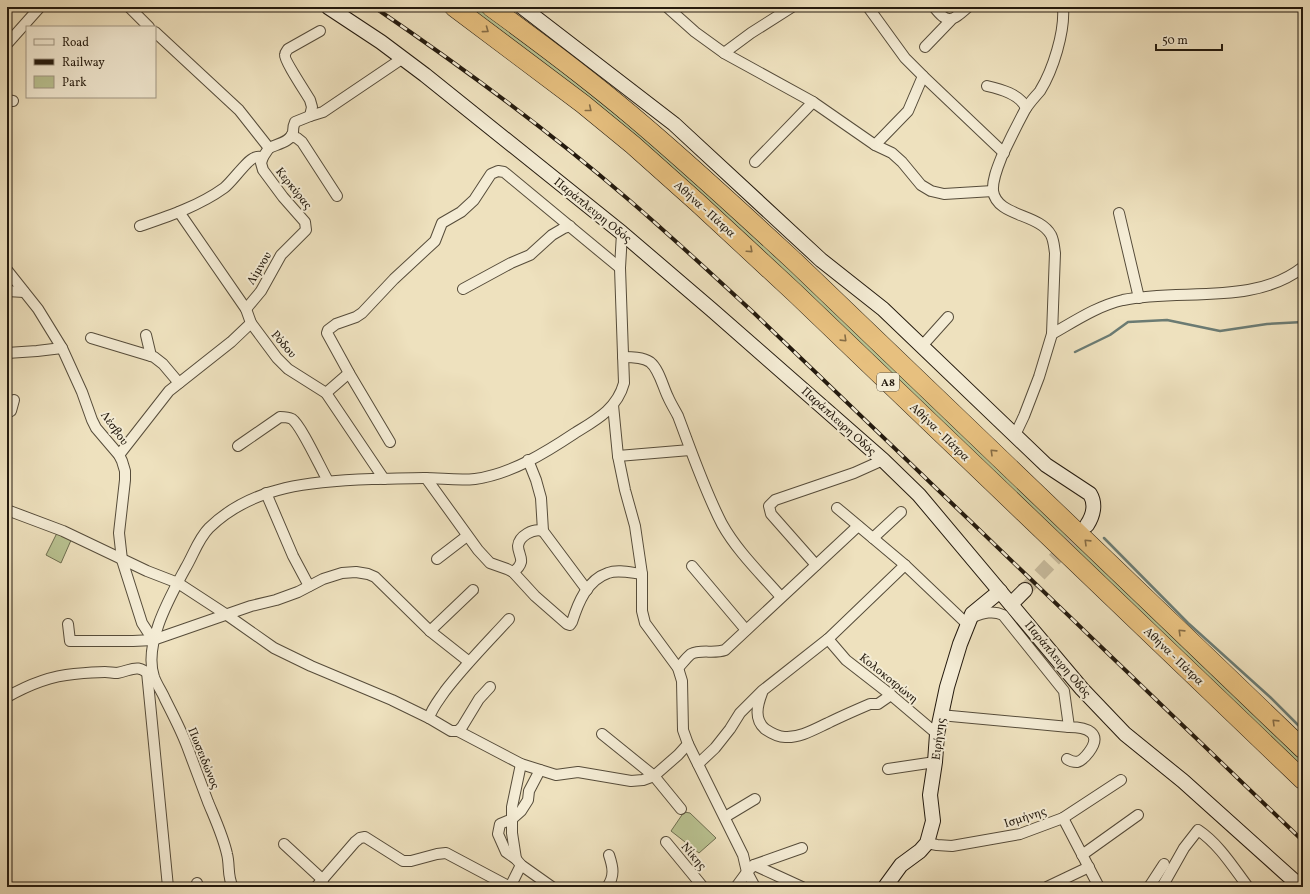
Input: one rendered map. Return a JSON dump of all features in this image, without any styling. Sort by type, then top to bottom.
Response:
[{"type":"highway","name":"Αθήνα - Πάτρα","points":[[454,7],[606,122],[704,208],[795,293],[1303,780]]},
{"type":"highway","name":"Αθήνα - Πάτρα","points":[[491,7],[561,59],[619,105],[729,201],[800,266],[1303,749]]},
{"type":"main road","name":"Παράπλευρη Οδός","points":[[328,7],[403,58],[503,136],[622,233],[883,460],[919,495],[1082,689],[1125,734],[1183,781],[1301,887]]},
{"type":"main road","points":[[522,7],[674,124],[821,260],[873,300],[1046,465],[1090,494],[1093,512],[1087,525]]},
{"type":"main road","points":[[1011,604],[1025,590]]},
{"type":"main road","name":"Ειρήνης","points":[[927,843],[933,821],[930,795],[936,762],[937,734],[947,687],[968,621],[974,610],[1000,591]]},
{"type":"main road","points":[[885,887],[901,865],[920,851],[927,843]]},
{"type":"street","points":[[7,44],[40,7]]},
{"type":"street","points":[[129,7],[149,26]]},
{"type":"street","points":[[667,7],[695,32],[724,53],[813,102],[875,145],[895,155],[921,185],[931,191],[944,194],[993,191]]},
{"type":"street","points":[[724,53],[750,33],[792,7]]},
{"type":"street","points":[[868,7],[905,58],[1004,153]]},
{"type":"street","points":[[934,7],[941,17],[951,20]]},
{"type":"street","points":[[925,47],[951,20],[968,7]]},
{"type":"street","points":[[1015,435],[1036,384],[1052,334],[1055,253],[1051,235],[1038,222],[1005,207],[996,198],[993,191],[994,179],[1004,153],[1026,108],[1041,89],[1058,48],[1063,24],[1063,7]]},
{"type":"street","points":[[310,116],[312,107],[310,100],[286,59],[285,53],[288,49],[320,31]]},
{"type":"street","points":[[156,33],[239,110],[269,148]]},
{"type":"street","points":[[140,226],[179,212],[224,188],[250,159],[255,157],[263,157],[269,148],[287,140],[291,136],[295,122],[323,112],[403,58]]},
{"type":"street","points":[[875,145],[908,111],[923,76]]},
{"type":"street","points":[[987,86],[1000,89],[1011,95],[1024,104],[1026,108]]},
{"type":"street","points":[[756,162],[813,102]]},
{"type":"street","points":[[291,136],[302,142],[337,196]]},
{"type":"street","name":"Κερκύρας","points":[[263,157],[263,170],[283,197],[305,222]]},
{"type":"street","points":[[390,442],[329,338],[327,333],[328,330],[336,324],[356,317],[362,313],[394,279],[435,241],[442,223],[461,212],[474,200],[491,174],[498,171],[504,172],[620,268]]},
{"type":"street","name":"Ρόδου","points":[[179,212],[246,309],[251,323],[277,358],[288,368],[326,393],[384,479]]},
{"type":"street","points":[[1119,213],[1139,298]]},
{"type":"street","name":"Λίμνου","points":[[246,309],[261,291],[281,255],[306,230],[305,222]]},
{"type":"street","points":[[463,289],[511,263],[530,255],[552,236],[570,226]]},
{"type":"street","name":"Πωσειδώνος","points":[[233,887],[229,877],[227,855],[186,744],[151,675],[153,640],[178,583],[200,542],[209,529],[234,509],[244,502],[266,493],[313,482],[328,481],[426,478],[462,480],[476,479],[502,472],[528,460],[557,445],[595,421],[613,405],[621,394],[624,383],[620,268],[622,233]]},
{"type":"street","points":[[1052,334],[1097,308],[1110,303],[1139,298],[1226,292],[1256,288],[1286,278],[1303,267]]},
{"type":"street","name":"Λέσβου","points":[[7,270],[38,309],[62,348],[96,428],[119,455],[125,471],[119,533],[122,560],[142,623],[153,640]]},
{"type":"street","points":[[7,291],[24,292]]},
{"type":"street","points":[[922,346],[948,317]]},
{"type":"street","points":[[119,455],[169,391],[231,342],[251,323]]},
{"type":"street","points":[[146,335],[151,356]]},
{"type":"street","points":[[91,338],[151,356],[163,364],[179,383]]},
{"type":"street","points":[[7,353],[62,348]]},
{"type":"street","points":[[623,357],[641,359],[650,362],[654,368],[677,415],[690,450],[716,510],[731,539],[752,565],[782,597]]},
{"type":"street","points":[[326,393],[349,373]]},
{"type":"street","points":[[7,413],[11,411],[14,400]]},
{"type":"street","points":[[613,405],[618,456],[625,490],[635,526],[642,574],[642,611],[645,623],[678,668],[682,681],[683,730],[688,744],[750,868],[755,887]]},
{"type":"street","points":[[238,446],[280,417],[286,417],[293,420],[300,428],[328,481]]},
{"type":"street","points":[[618,456],[690,450]]},
{"type":"street","points":[[528,460],[539,491],[542,531],[587,590]]},
{"type":"street","points":[[816,565],[771,514],[769,506],[775,500],[854,473],[883,460]]},
{"type":"street","points":[[426,478],[467,536],[490,563],[513,572],[535,596],[567,624],[570,625],[572,622],[579,602],[591,584],[608,572],[642,574]]},
{"type":"street","points":[[266,493],[292,556],[309,586]]},
{"type":"street","points":[[838,508],[968,621],[982,613],[996,612],[1003,615],[1064,691],[1069,727]]},
{"type":"street","points":[[7,510],[63,531],[122,560],[178,583],[274,648],[290,657],[392,700],[452,730],[458,731],[521,764],[556,775],[578,772],[631,781],[643,780],[654,776],[688,744]]},
{"type":"street","points":[[873,538],[901,512]]},
{"type":"street","points":[[678,668],[690,655],[696,652],[719,652],[726,650],[858,526]]},
{"type":"street","points":[[513,572],[519,567],[521,562],[518,546],[521,539],[534,531],[542,531]]},
{"type":"street","points":[[437,559],[467,536]]},
{"type":"street","points":[[698,764],[715,748],[740,713],[762,691],[828,639],[905,565]]},
{"type":"street","points":[[692,566],[746,630]]},
{"type":"street","points":[[68,624],[70,641],[153,640],[251,606],[276,600],[342,573],[356,572],[368,574],[380,582],[430,631],[468,662]]},
{"type":"street","points":[[430,631],[473,590]]},
{"type":"street","points":[[428,718],[438,701],[468,662],[509,619]]},
{"type":"street","name":"Κολοκοτρώνη","points":[[828,639],[846,660],[891,695],[937,734]]},
{"type":"street","points":[[7,697],[37,682],[73,674],[104,672],[117,673],[126,669],[137,668],[151,675],[168,887]]},
{"type":"street","points":[[458,731],[479,699],[490,687]]},
{"type":"street","points":[[762,691],[757,715],[758,720],[768,732],[785,737],[802,735],[870,704],[878,704],[891,695]]},
{"type":"street","points":[[940,715],[1083,728],[1093,734],[1095,744],[1082,759],[1077,762],[1072,762],[1067,759]]},
{"type":"street","points":[[602,734],[654,776],[681,809]]},
{"type":"street","points":[[888,769],[936,762]]},
{"type":"street","points":[[284,844],[319,884],[355,842],[360,838],[365,837],[403,861],[411,861],[446,853],[510,887],[519,862],[512,833],[512,807],[521,764]]},
{"type":"street","points":[[540,770],[529,791],[528,800],[521,811],[512,819],[500,824],[498,834],[506,852],[552,887]]},
{"type":"street","name":"Ισμήνης","points":[[927,843],[937,846],[952,846],[1020,834],[1063,818],[1121,780]]},
{"type":"street","points":[[725,817],[755,799]]},
{"type":"street","points":[[1082,854],[1138,815]]},
{"type":"street","points":[[1063,818],[1099,887]]},
{"type":"street","points":[[1162,887],[1180,854],[1198,830],[1218,846],[1248,887]]},
{"type":"street","name":"Νίκης","points":[[666,842],[703,887]]},
{"type":"street","points":[[736,887],[750,868],[802,848]]},
{"type":"street","points":[[607,887],[613,879],[612,864],[609,855]]},
{"type":"street","points":[[1149,887],[1164,864]]},
{"type":"street","points":[[1047,887],[1089,867]]},
{"type":"street","points":[[750,868],[802,887]]},
{"type":"green space","points":[[468,7],[476,7],[555,66],[641,135],[707,193],[804,283],[1303,762],[1303,768],[801,286]]},
{"type":"green space","points":[[58,531],[72,538],[61,563],[46,555]]},
{"type":"green space","points":[[684,812],[690,813],[716,838],[699,853],[671,831]]},
{"type":"waterway","points":[[1075,352],[1110,335],[1128,322],[1167,320],[1220,331],[1267,324],[1303,322]]},
{"type":"waterway","points":[[1104,538],[1188,623],[1270,697],[1303,730]]},
{"type":"tunnel","points":[[1025,590],[1085,527]]},
{"type":"railway","points":[[374,7],[472,76],[536,124],[598,174],[677,242],[755,314],[1303,841]]}]
